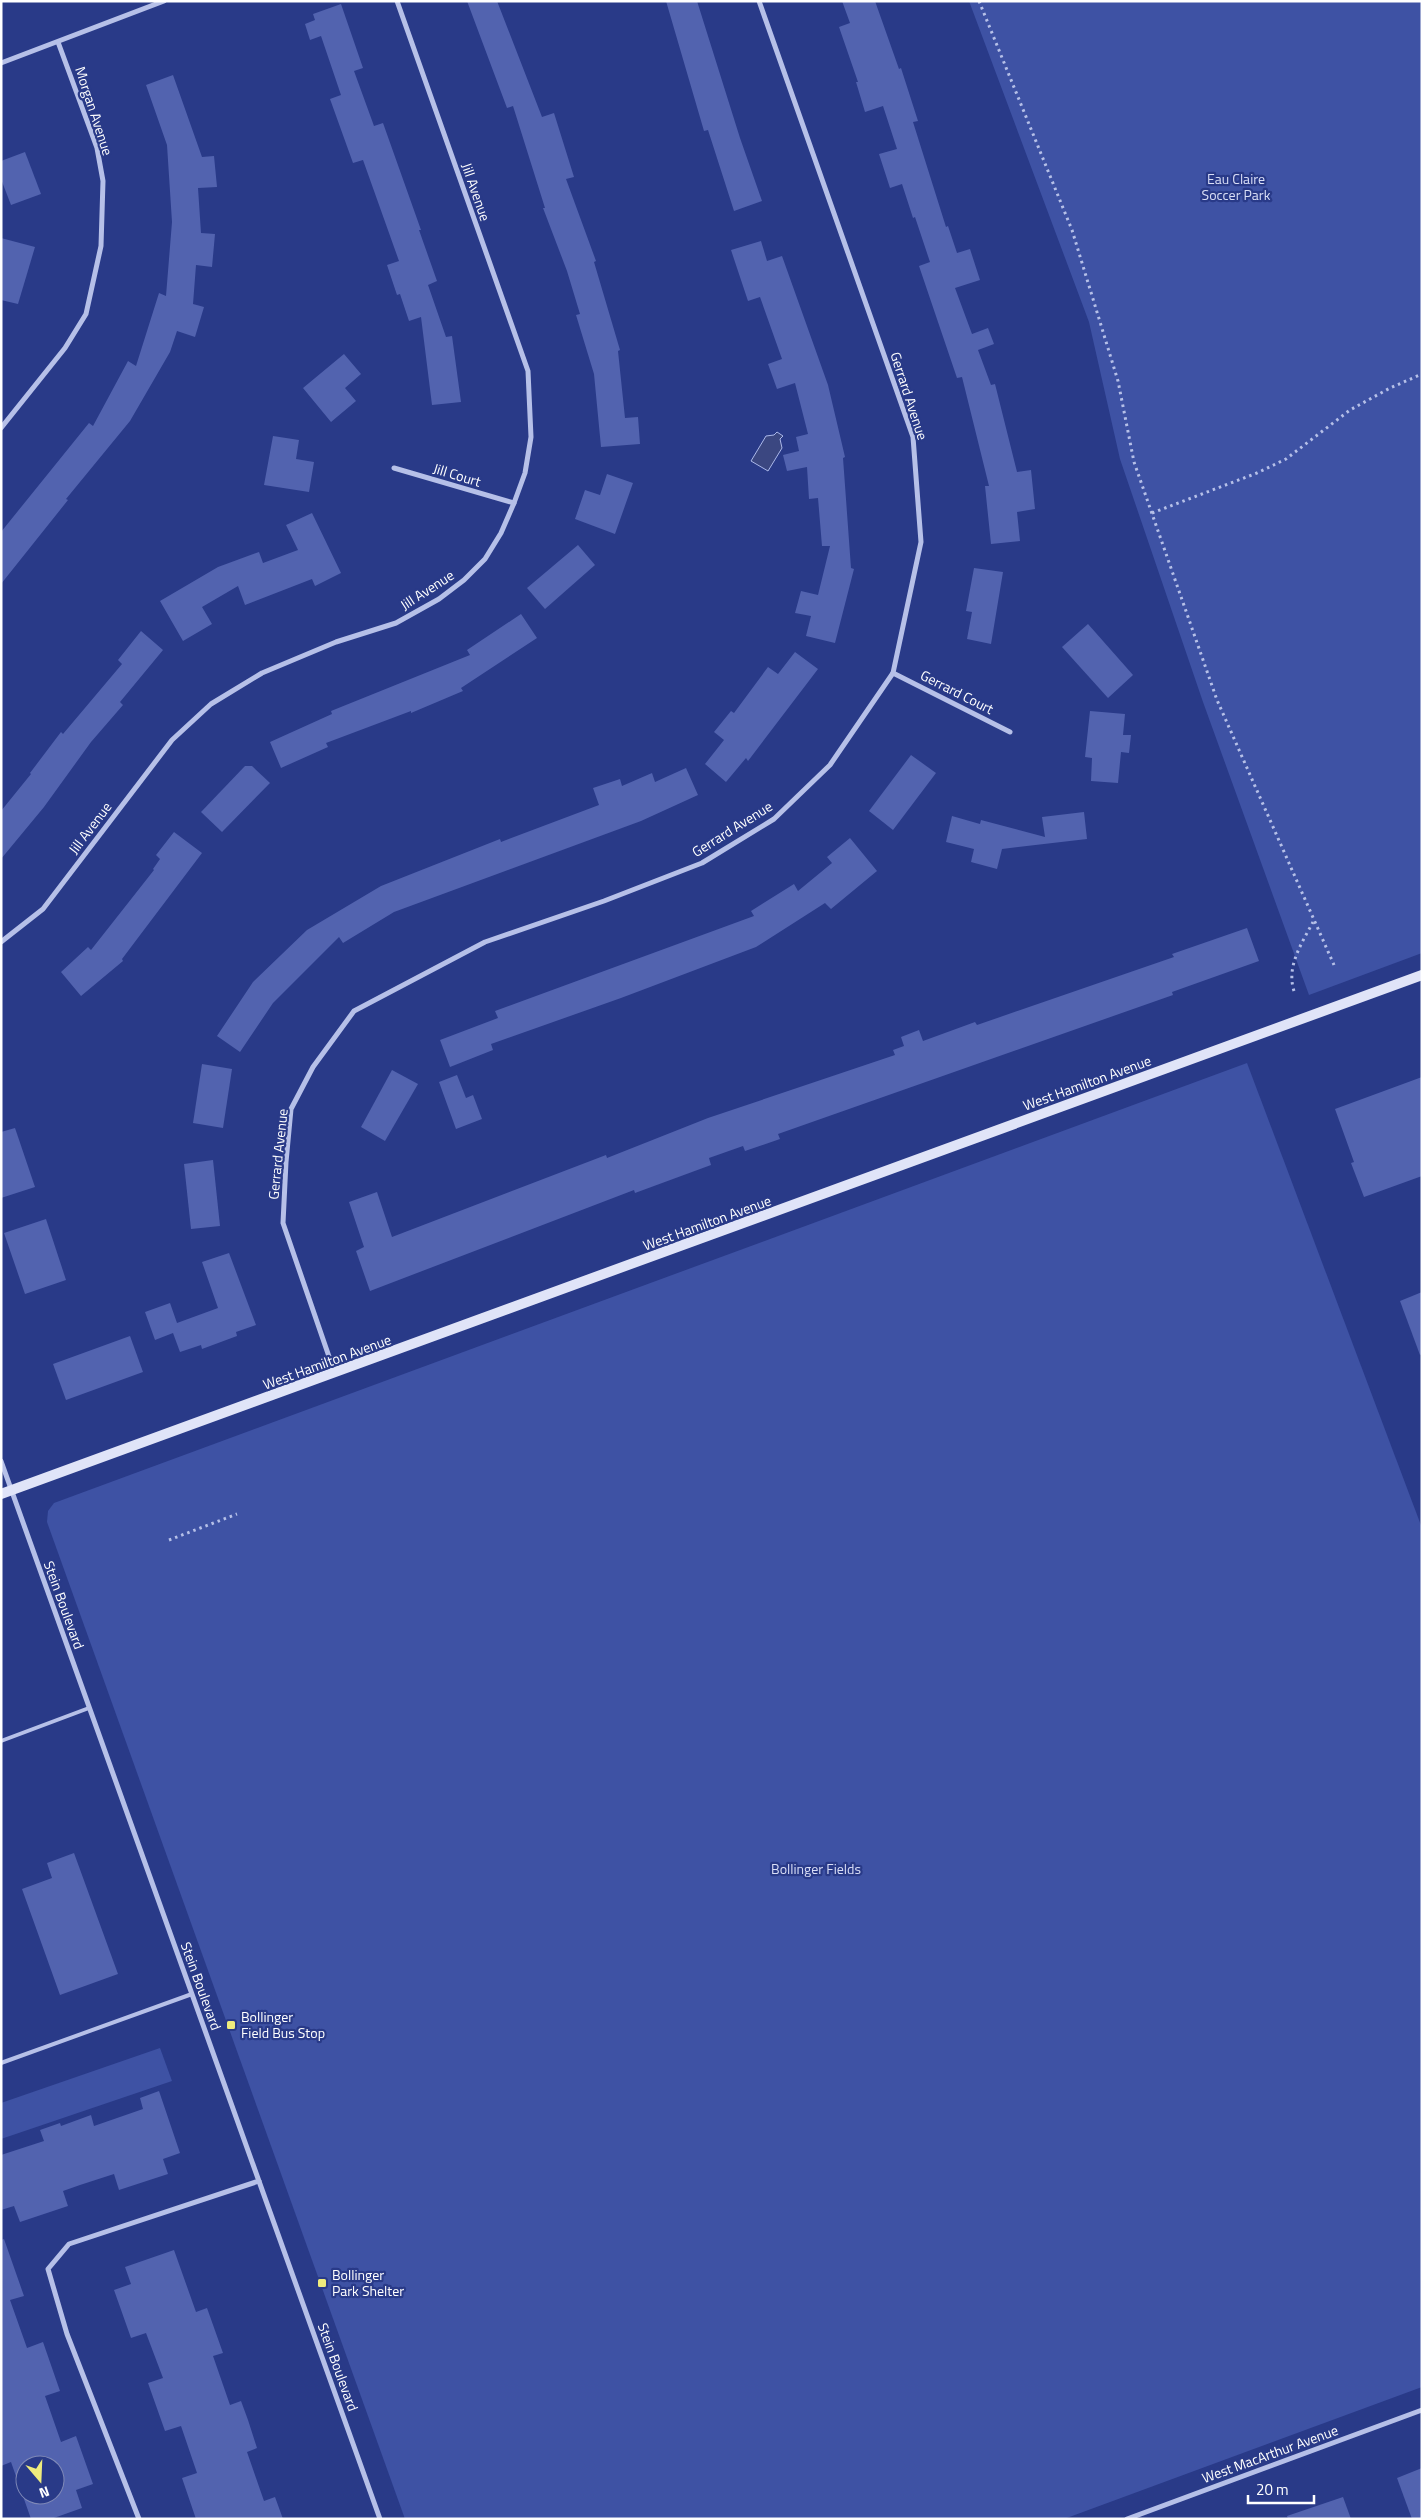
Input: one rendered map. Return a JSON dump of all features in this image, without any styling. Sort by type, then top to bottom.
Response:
[{"type":"street","points":[[1,63],[164,1]]},
{"type":"street","name":"Jill Avenue","points":[[1,942],[43,909],[172,740],[211,704],[262,672],[336,642],[396,623],[439,599],[464,580],[485,559],[501,533],[514,503],[525,473],[531,437],[528,371],[397,1]]},
{"type":"street","name":"Gerrard Avenue","points":[[335,1374],[283,1223],[286,1162],[291,1109],[313,1067],[354,1011],[485,942],[604,901],[702,863],[774,819],[830,765],[893,673],[921,542],[913,437],[759,1]]},
{"type":"street","name":"Morgan Avenue","points":[[1,428],[65,348],[86,314],[101,246],[102,181],[97,148],[58,42]]},
{"type":"street","name":"Jill Court","points":[[394,468],[514,503]]},
{"type":"street","name":"Gerrard Court","points":[[893,673],[1010,732]]},
{"type":"street","name":"West Hamilton Avenue","points":[[6,1493],[1422,975]]},
{"type":"street","name":"Stein Boulevard","points":[[1,1461],[6,1493],[89,1708],[380,2519]]},
{"type":"street","points":[[139,2519],[67,2334],[48,2269],[69,2244],[259,2181]]},
{"type":"street","name":"West MacArthur Avenue","points":[[1127,2519],[1422,2410]]},
{"type":"lane","points":[[1,1741],[89,1708]]},
{"type":"lane","points":[[1,2063],[192,1994]]},
{"type":"path","points":[[979,1],[1072,230],[1118,381],[1134,462],[1217,700],[1334,965]]},
{"type":"path","points":[[1152,513],[1286,460],[1350,410],[1390,388],[1422,374]]},
{"type":"path","points":[[1294,991],[1292,983],[1293,961],[1314,921]]},
{"type":"path","points":[[169,1540],[237,1514]]},
{"type":"green space","name":"Eau Claire Soccer Park","points":[[969,1],[1422,1],[1422,953],[1309,995],[1203,702],[1120,459],[1089,322]]},
{"type":"green space","name":"Bollinger Fields","points":[[1247,1063],[1422,1528],[1422,2387],[1064,2519],[405,2519],[47,1522],[48,1511],[54,1503]]},
{"type":"green space","points":[[160,2048],[172,2081],[1,2139],[1,2103]]},
{"type":"shaded area","points":[[777,432],[783,436],[780,439],[782,448],[768,471],[751,461],[766,436],[774,435]]},
{"type":"building","points":[[467,1],[497,1],[542,117],[554,113],[574,177],[566,179],[596,261],[594,262],[620,350],[618,351],[625,418],[638,417],[640,444],[601,447],[594,374],[576,315],[580,314],[567,271],[543,208],[545,208],[513,106],[507,108]]},
{"type":"building","points":[[666,1],[697,1],[762,201],[734,211],[708,130],[704,131]]},
{"type":"building","points":[[842,1],[875,1],[899,69],[901,68],[918,121],[913,122],[946,227],[948,226],[957,253],[970,249],[980,280],[955,288],[972,334],[988,328],[994,344],[978,350],[991,385],[995,384],[1017,472],[1031,470],[1035,509],[1017,512],[1020,541],[991,544],[985,486],[989,486],[962,377],[957,378],[919,266],[930,262],[915,217],[913,218],[902,184],[890,188],[879,154],[897,149],[883,106],[865,112],[856,82],[858,82],[839,27],[850,23]]},
{"type":"building","points":[[341,4],[363,68],[354,71],[374,126],[383,123],[437,281],[428,285],[446,337],[452,336],[461,402],[432,405],[421,317],[409,321],[400,294],[397,295],[387,265],[399,261],[363,160],[353,163],[330,99],[341,95],[321,36],[310,40],[305,24],[315,20],[313,14]]},
{"type":"building","points":[[173,75],[202,157],[214,156],[217,187],[198,188],[201,233],[215,234],[212,267],[196,265],[193,304],[204,307],[195,337],[177,331],[170,352],[130,421],[66,499],[68,500],[1,584],[1,532],[89,423],[93,426],[128,361],[136,366],[159,293],[166,296],[172,222],[167,145],[146,85]]},
{"type":"building","points":[[25,152],[41,194],[11,205],[1,179],[1,161]]},
{"type":"building","points":[[1,238],[35,247],[18,304],[1,300]]},
{"type":"building","points":[[761,241],[767,261],[782,256],[828,385],[845,457],[843,458],[851,568],[854,569],[835,643],[806,636],[811,616],[795,613],[801,591],[818,595],[830,546],[822,546],[818,498],[809,499],[807,467],[787,471],[783,455],[799,451],[796,437],[808,434],[795,383],[777,389],[768,364],[782,359],[760,297],[748,301],[731,250]]},
{"type":"building","points":[[344,354],[361,374],[345,388],[356,401],[331,422],[303,388]]},
{"type":"building","points":[[273,436],[299,440],[296,459],[314,462],[309,492],[264,485]]},
{"type":"building","points":[[607,474],[633,483],[615,534],[575,519],[585,490],[600,495]]},
{"type":"building","points":[[312,513],[341,573],[315,586],[312,579],[245,605],[238,586],[202,607],[212,624],[183,641],[160,601],[218,567],[259,552],[263,563],[298,550],[286,525]]},
{"type":"building","points":[[578,545],[595,565],[545,609],[527,588]]},
{"type":"building","points":[[974,568],[1003,572],[991,644],[967,639],[972,612],[966,611]]},
{"type":"building","points":[[521,614],[537,638],[461,688],[463,691],[411,713],[411,711],[326,743],[328,747],[281,768],[270,742],[332,714],[331,711],[470,655],[467,650]]},
{"type":"building","points":[[1088,624],[1133,675],[1108,698],[1062,647]]},
{"type":"building","points":[[141,631],[163,650],[120,702],[123,705],[91,742],[44,807],[1,859],[1,811],[31,774],[61,732],[63,734],[122,664],[118,660]]},
{"type":"building","points":[[795,652],[818,669],[748,761],[746,758],[726,782],[705,764],[724,740],[714,732],[731,711],[734,713],[768,667],[778,674]]},
{"type":"building","points":[[1090,711],[1125,714],[1123,735],[1131,735],[1129,753],[1121,752],[1118,783],[1091,781],[1092,758],[1085,757]]},
{"type":"building","points":[[911,755],[936,773],[893,830],[869,811]]},
{"type":"building","points":[[245,766],[252,766],[270,783],[222,832],[201,812]]},
{"type":"building","points":[[686,768],[698,795],[641,821],[394,912],[343,943],[339,937],[273,1003],[240,1052],[217,1036],[253,982],[307,930],[381,886],[500,839],[501,842],[599,805],[593,788],[620,779],[622,786],[652,773],[655,782]]},
{"type":"building","points":[[1084,812],[1087,839],[1002,849],[997,869],[971,862],[974,849],[946,842],[952,816],[980,824],[981,820],[1045,837],[1042,817]]},
{"type":"building","points":[[174,832],[202,853],[122,959],[123,961],[81,996],[61,972],[88,947],[91,950],[154,870],[160,859],[156,855]]},
{"type":"building","points":[[850,838],[877,871],[831,909],[825,903],[756,947],[491,1044],[493,1050],[450,1067],[440,1040],[498,1018],[495,1011],[754,916],[751,911],[794,884],[798,891],[832,863],[827,857]]},
{"type":"building","points":[[1247,928],[1259,961],[1172,992],[1173,995],[778,1134],[780,1139],[745,1151],[743,1146],[709,1158],[711,1165],[635,1193],[634,1190],[370,1291],[356,1251],[364,1247],[349,1202],[377,1192],[392,1237],[606,1155],[607,1158],[708,1118],[895,1055],[893,1050],[904,1046],[901,1037],[919,1030],[923,1041],[975,1022],[977,1025],[1174,957],[1172,954]]},
{"type":"building","points":[[202,1064],[232,1069],[223,1128],[193,1123]]},
{"type":"building","points":[[392,1070],[418,1084],[385,1141],[361,1127]]},
{"type":"building","points":[[457,1075],[466,1098],[473,1095],[482,1119],[456,1129],[439,1082]]},
{"type":"building","points":[[1422,1077],[1422,1176],[1364,1197],[1351,1163],[1354,1162],[1335,1109]]},
{"type":"building","points":[[15,1128],[35,1187],[1,1198],[1,1132]]},
{"type":"building","points":[[213,1160],[220,1226],[191,1229],[184,1164]]},
{"type":"building","points":[[46,1219],[66,1280],[25,1294],[4,1233]]},
{"type":"building","points":[[229,1253],[256,1325],[236,1332],[237,1336],[202,1349],[201,1345],[180,1352],[173,1333],[155,1340],[145,1312],[170,1303],[177,1323],[218,1308],[202,1262]]},
{"type":"building","points":[[1422,1292],[1422,1354],[1420,1355],[1400,1301]]},
{"type":"building","points":[[130,1336],[143,1372],[66,1400],[53,1364]]},
{"type":"building","points":[[74,1853],[118,1974],[60,1995],[22,1889],[52,1878],[47,1863]]},
{"type":"building","points":[[159,2091],[180,2153],[163,2159],[168,2174],[119,2190],[114,2174],[80,2185],[63,2191],[68,2206],[20,2222],[14,2206],[1,2210],[1,2155],[44,2141],[40,2130],[60,2123],[61,2126],[91,2115],[94,2126],[143,2109],[140,2098]]},
{"type":"building","points":[[4,2239],[24,2296],[10,2300],[27,2348],[43,2342],[60,2391],[45,2396],[61,2442],[76,2436],[93,2484],[76,2490],[82,2508],[51,2519],[31,2519],[26,2505],[65,2505],[65,2455],[15,2455],[15,2473],[11,2462],[1,2466],[1,2240]]},
{"type":"building","points":[[174,2250],[196,2312],[207,2308],[223,2353],[213,2356],[230,2405],[241,2401],[248,2420],[257,2448],[247,2452],[264,2501],[275,2497],[283,2519],[196,2519],[182,2478],[197,2473],[181,2426],[165,2431],[148,2383],[163,2378],[146,2333],[131,2338],[114,2290],[131,2284],[125,2267]]},
{"type":"building","points":[[1422,2468],[1422,2519],[1412,2519],[1397,2478]]},
{"type":"building","points":[[1343,2497],[1351,2519],[1288,2519],[1287,2516]]},
{"type":"place","name":"Bollinger Field Bus Stop","points":[[231,2025]]},
{"type":"place","name":"Bollinger Park Shelter","points":[[322,2283]]}]
